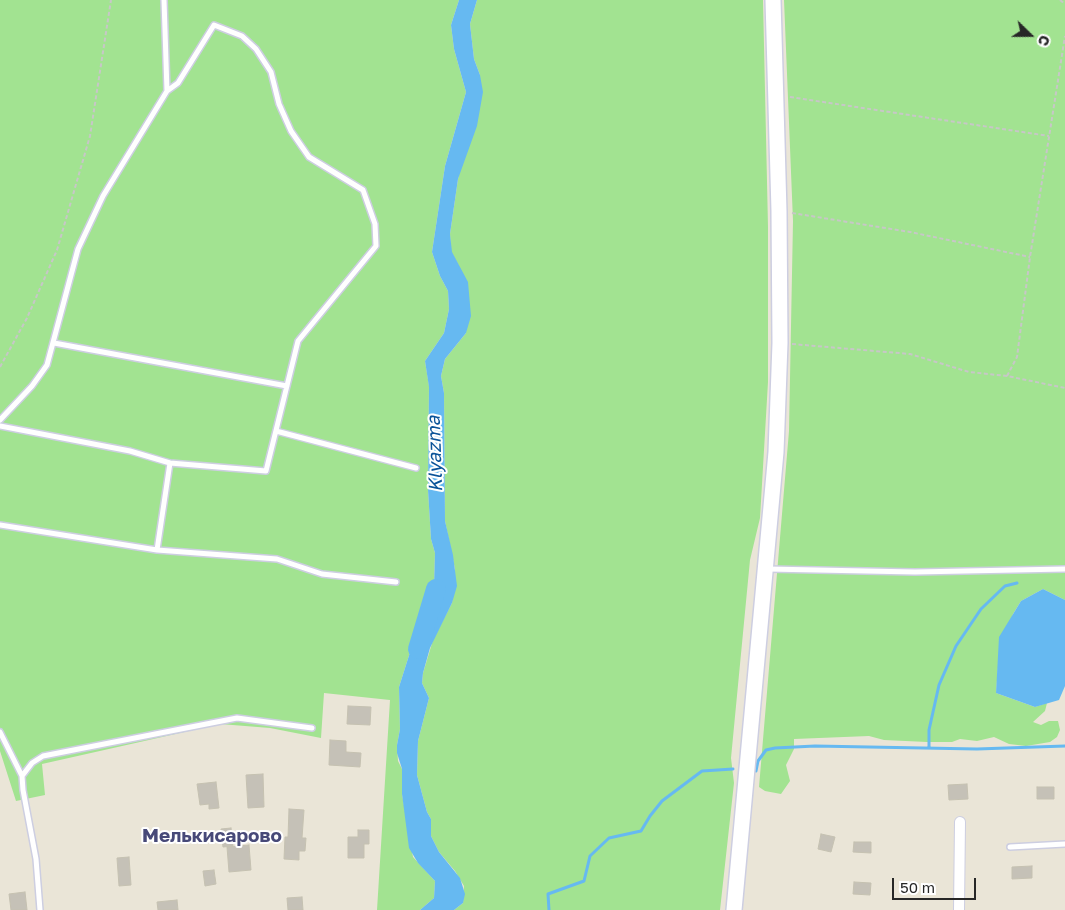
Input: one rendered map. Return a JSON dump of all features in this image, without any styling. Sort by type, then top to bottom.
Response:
[{"type":"street","points":[[734,910],[767,569],[776,452],[780,343],[779,211],[773,0]]},
{"type":"street","points":[[959,910],[960,822]]},
{"type":"lane","points":[[164,0],[167,91]]},
{"type":"lane","points":[[0,420],[32,386],[47,365],[54,343],[64,295],[82,240],[103,196],[167,91],[178,83],[214,25],[242,36],[256,49],[271,72],[279,104],[291,131],[309,158],[363,190],[375,224],[376,246],[298,341],[266,471],[170,463],[130,451],[0,426]]},
{"type":"lane","points":[[54,343],[287,386]]},
{"type":"lane","points":[[276,431],[416,468]]},
{"type":"lane","points":[[157,550],[170,463]]},
{"type":"lane","points":[[0,525],[157,550],[277,559],[322,574],[396,582]]},
{"type":"lane","points":[[767,569],[885,572],[1065,569]]},
{"type":"lane","points":[[22,776],[32,763],[43,756],[237,718],[312,728]]},
{"type":"lane","points":[[0,732],[22,776],[22,790],[36,859],[40,910]]},
{"type":"lane","points":[[1010,847],[1065,844]]},
{"type":"path","points":[[0,367],[28,318],[57,250],[90,136],[111,0]]},
{"type":"path","points":[[1060,0],[1065,4]]},
{"type":"path","points":[[1007,376],[1017,357],[1030,257],[1065,36]]},
{"type":"path","points":[[776,96],[1049,136]]},
{"type":"path","points":[[779,211],[910,232],[1030,257]]},
{"type":"path","points":[[780,343],[910,354],[969,372],[1007,376],[1065,388]]},
{"type":"green space","points":[[0,0],[459,0],[451,25],[454,49],[466,92],[445,166],[432,252],[440,276],[448,291],[449,309],[444,333],[425,361],[429,386],[428,490],[431,539],[435,553],[434,586],[429,618],[412,646],[399,687],[400,729],[397,745],[398,761],[402,769],[402,794],[413,857],[435,881],[434,898],[420,910],[377,910],[390,700],[324,693],[321,738],[270,728],[220,724],[42,764],[45,795],[16,801],[0,751]]},
{"type":"green space","points":[[477,0],[763,0],[768,227],[768,382],[760,518],[750,560],[731,758],[734,783],[720,910],[454,910],[463,903],[464,886],[455,871],[439,852],[431,836],[431,819],[427,812],[417,775],[418,741],[429,698],[422,683],[423,673],[433,640],[452,603],[455,569],[445,521],[444,393],[441,376],[445,359],[466,333],[459,266],[451,252],[450,234],[458,179],[480,75],[474,59],[470,24]]},
{"type":"green space","points":[[784,0],[1065,0],[1065,600],[1043,589],[1021,601],[1013,614],[998,667],[996,693],[1035,707],[1047,703],[1045,711],[1033,722],[1041,725],[1049,721],[1058,721],[1060,730],[1057,737],[1050,742],[1026,746],[1009,744],[994,737],[977,741],[960,739],[952,742],[884,740],[869,736],[794,739],[794,749],[786,765],[790,781],[781,794],[765,791],[759,787],[789,431],[793,221]]},
{"type":"water","points":[[459,0],[477,0],[470,24],[474,59],[480,75],[483,92],[477,126],[458,179],[450,234],[452,252],[468,282],[471,316],[466,333],[445,359],[441,376],[444,393],[445,521],[453,555],[457,586],[452,603],[430,648],[423,673],[422,683],[429,698],[418,741],[417,775],[427,812],[431,819],[431,836],[439,852],[460,878],[465,894],[463,903],[454,910],[420,910],[434,898],[435,881],[418,863],[409,848],[402,794],[402,769],[397,753],[400,729],[399,687],[412,646],[429,618],[434,586],[435,553],[431,539],[428,490],[429,387],[425,361],[444,333],[449,309],[448,291],[440,276],[432,252],[445,166],[466,92],[454,49],[451,25]]},
{"type":"water","points":[[1043,589],[1065,600],[1065,686],[1059,700],[1035,707],[996,693],[999,637],[1021,601]]},
{"type":"building","points":[[348,706],[371,707],[370,725],[347,724]]},
{"type":"building","points":[[330,740],[346,741],[346,752],[361,753],[360,767],[329,765]]},
{"type":"building","points":[[263,774],[264,807],[248,808],[246,775]]},
{"type":"building","points":[[216,782],[219,808],[209,809],[209,804],[200,805],[197,784]]},
{"type":"building","points":[[967,784],[968,799],[949,800],[948,785]]},
{"type":"building","points":[[1037,787],[1054,787],[1054,799],[1037,799]]},
{"type":"building","points":[[289,809],[304,810],[302,838],[306,838],[305,851],[299,851],[299,860],[284,859],[285,837],[288,837]]},
{"type":"building","points":[[231,828],[233,846],[223,847],[221,829]]},
{"type":"building","points":[[358,830],[369,830],[369,844],[364,844],[364,858],[348,858],[348,837],[358,837]]},
{"type":"building","points":[[821,834],[835,837],[831,852],[818,849]]},
{"type":"building","points":[[854,842],[871,842],[871,853],[853,852]]},
{"type":"building","points":[[249,845],[251,870],[229,872],[227,847]]},
{"type":"building","points":[[129,857],[131,885],[119,886],[117,858]]},
{"type":"building","points":[[1032,866],[1032,878],[1012,879],[1012,867]]},
{"type":"building","points":[[214,870],[216,884],[205,886],[203,871]]},
{"type":"building","points":[[854,882],[871,883],[870,895],[853,894]]},
{"type":"building","points":[[25,892],[27,910],[11,910],[9,894]]},
{"type":"building","points":[[302,897],[303,910],[288,910],[287,898]]},
{"type":"building","points":[[177,900],[178,910],[158,910],[157,902]]},
{"type":"waterway","points":[[929,747],[929,730],[939,685],[956,646],[981,609],[1005,586],[1017,583]]},
{"type":"waterway","name":"Klyazma","points":[[418,649],[436,589]]},
{"type":"waterway","points":[[756,771],[758,761],[766,750],[775,748],[815,746],[977,749],[1065,746]]},
{"type":"waterway","points":[[549,910],[548,894],[584,881],[590,856],[609,838],[641,831],[662,801],[702,771],[733,769]]},
{"type":"district","name":"Мелькисарово","points":[[212,836]]}]
